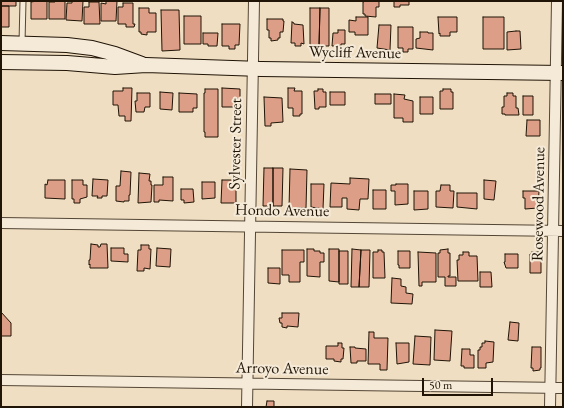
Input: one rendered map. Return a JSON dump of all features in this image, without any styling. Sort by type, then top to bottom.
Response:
[{"type":"main road","name":"Wycliff Avenue","points":[[1,43],[67,45],[92,48],[116,54],[146,65]]},
{"type":"main road","name":"Wycliff Avenue","points":[[1,62],[67,63],[115,67],[146,65],[559,73]]},
{"type":"street","name":"Sylvester Street","points":[[247,407],[254,1]]},
{"type":"street","name":"Rosewood Avenue","points":[[550,407],[558,231],[559,73],[557,1]]},
{"type":"street","name":"Hondo Avenue","points":[[1,223],[558,231]]},
{"type":"street","name":"Arroyo Avenue","points":[[1,380],[563,388]]},
{"type":"lane","points":[[22,44],[23,1]]},
{"type":"building","points":[[1,1],[16,1],[16,6],[1,6]]},
{"type":"building","points":[[47,1],[47,19],[31,19],[31,2]]},
{"type":"building","points":[[65,1],[65,19],[49,19],[49,2]]},
{"type":"building","points":[[72,1],[83,1],[82,21],[66,20],[67,3],[72,3]]},
{"type":"building","points":[[106,1],[117,1],[116,21],[101,21],[101,3],[106,4]]},
{"type":"building","points":[[379,1],[379,7],[376,7],[376,17],[365,16],[365,14],[363,14],[363,2]]},
{"type":"building","points":[[394,1],[409,1],[409,5],[394,7]]},
{"type":"building","points":[[89,2],[99,2],[100,24],[84,24],[84,7],[89,7]]},
{"type":"building","points":[[123,3],[133,3],[134,27],[126,27],[126,24],[118,24],[118,7],[123,7]]},
{"type":"building","points":[[1,6],[9,6],[9,27],[1,27]]},
{"type":"building","points":[[139,8],[149,8],[149,13],[156,13],[156,32],[147,32],[147,35],[139,32]]},
{"type":"building","points":[[310,8],[320,8],[319,46],[310,46]]},
{"type":"building","points":[[320,8],[329,8],[329,46],[319,46]]},
{"type":"building","points":[[161,10],[179,10],[180,50],[162,51]]},
{"type":"building","points":[[184,16],[201,16],[201,44],[184,44]]},
{"type":"building","points":[[356,17],[368,17],[368,35],[355,35],[355,32],[349,32],[349,20],[356,21]]},
{"type":"building","points":[[438,17],[457,17],[457,32],[450,32],[450,36],[440,36]]},
{"type":"building","points":[[483,17],[504,17],[504,49],[483,49]]},
{"type":"building","points":[[267,19],[283,19],[283,32],[280,32],[280,38],[278,38],[278,40],[271,41],[271,38],[269,38]]},
{"type":"building","points":[[292,22],[294,24],[303,25],[304,44],[301,43],[301,46],[295,46],[295,43],[291,43]]},
{"type":"building","points":[[222,24],[240,24],[239,45],[235,45],[235,49],[229,49],[229,46],[222,46]]},
{"type":"building","points":[[379,25],[391,25],[390,50],[377,48]]},
{"type":"building","points":[[398,27],[413,27],[413,49],[408,49],[408,52],[403,52],[403,48],[398,48]]},
{"type":"building","points":[[338,30],[345,30],[345,44],[341,44],[341,46],[332,46],[333,33],[338,33]]},
{"type":"building","points":[[520,31],[521,49],[507,50],[507,32]]},
{"type":"building","points":[[420,32],[433,33],[433,50],[416,48],[416,39],[420,38]]},
{"type":"building","points":[[203,33],[218,33],[217,46],[208,46],[208,44],[203,44]]},
{"type":"building","points":[[123,88],[132,88],[131,121],[125,121],[125,116],[119,116],[118,105],[113,105],[113,91],[123,91]]},
{"type":"building","points":[[222,88],[240,89],[240,107],[222,107]]},
{"type":"building","points":[[288,88],[295,88],[294,91],[302,91],[302,114],[300,114],[300,116],[293,116],[293,108],[288,108]]},
{"type":"building","points":[[205,89],[218,89],[218,137],[205,137]]},
{"type":"building","points":[[318,89],[323,89],[323,92],[326,92],[326,107],[319,107],[319,109],[315,109],[314,91],[318,91]]},
{"type":"building","points":[[443,89],[451,89],[451,92],[453,92],[453,109],[440,109],[440,91],[443,91]]},
{"type":"building","points":[[160,92],[173,93],[172,110],[160,109]]},
{"type":"building","points":[[330,92],[345,92],[345,105],[330,105]]},
{"type":"building","points":[[137,93],[150,93],[150,107],[145,107],[144,112],[136,112],[135,101],[137,101]]},
{"type":"building","points":[[179,93],[197,94],[197,108],[193,108],[193,112],[179,112]]},
{"type":"building","points":[[507,93],[513,93],[513,96],[516,96],[516,108],[518,108],[519,115],[502,114],[502,107],[504,107],[504,96],[507,96]]},
{"type":"building","points":[[375,94],[391,94],[391,104],[375,104]]},
{"type":"building","points":[[394,94],[405,95],[404,99],[413,101],[413,122],[403,122],[403,118],[394,118]]},
{"type":"building","points":[[523,96],[533,96],[533,115],[523,115]]},
{"type":"building","points":[[264,97],[282,98],[283,122],[271,123],[271,126],[265,126]]},
{"type":"building","points":[[420,97],[433,97],[433,114],[420,114]]},
{"type":"building","points":[[527,120],[540,120],[540,136],[526,136]]},
{"type":"building","points":[[264,168],[273,168],[273,206],[263,206]]},
{"type":"building","points":[[273,168],[283,168],[282,206],[273,206]]},
{"type":"building","points":[[290,169],[307,170],[306,208],[289,208]]},
{"type":"building","points":[[121,171],[131,172],[129,201],[124,202],[116,201],[116,186],[120,186]]},
{"type":"building","points":[[139,173],[150,174],[149,181],[151,181],[152,185],[151,202],[138,203]]},
{"type":"building","points":[[163,177],[173,177],[173,201],[159,200],[159,202],[154,202],[154,185],[163,185]]},
{"type":"building","points":[[350,178],[369,179],[368,199],[360,199],[359,210],[347,209],[347,198],[342,198],[342,207],[330,207],[331,183],[350,184]]},
{"type":"building","points":[[93,179],[108,180],[107,196],[97,198],[98,196],[92,196]]},
{"type":"building","points":[[48,180],[65,180],[65,199],[45,198],[45,184],[47,185]]},
{"type":"building","points":[[72,180],[83,180],[83,185],[87,185],[87,197],[80,199],[80,203],[74,203],[74,199],[72,199]]},
{"type":"building","points":[[222,180],[232,180],[232,183],[236,183],[236,203],[221,203]]},
{"type":"building","points":[[484,180],[496,181],[494,200],[484,199]]},
{"type":"building","points":[[202,182],[215,182],[215,198],[202,199]]},
{"type":"building","points":[[311,184],[324,184],[323,209],[311,207]]},
{"type":"building","points":[[408,184],[408,204],[395,205],[395,191],[391,191],[391,185]]},
{"type":"building","points":[[441,185],[450,185],[450,191],[454,191],[453,208],[436,207],[436,191],[440,191]]},
{"type":"building","points":[[181,189],[193,189],[194,202],[184,203],[184,200],[181,200]]},
{"type":"building","points":[[373,190],[386,190],[386,209],[373,209]]},
{"type":"building","points":[[414,191],[428,191],[428,209],[414,210]]},
{"type":"building","points":[[523,191],[539,191],[538,208],[525,209],[525,198],[523,198]]},
{"type":"building","points":[[457,193],[477,193],[477,209],[457,207]]},
{"type":"building","points":[[91,244],[98,245],[98,247],[100,247],[101,244],[107,244],[108,268],[90,268],[89,260]]},
{"type":"building","points":[[141,245],[149,245],[149,249],[151,249],[150,269],[144,268],[144,271],[137,271],[138,250],[141,250]]},
{"type":"building","points":[[111,248],[124,248],[124,254],[128,254],[128,262],[111,261]]},
{"type":"building","points":[[157,248],[171,249],[170,267],[156,266]]},
{"type":"building","points":[[307,249],[314,249],[314,251],[324,253],[324,262],[320,262],[320,277],[307,276]]},
{"type":"building","points":[[329,249],[339,249],[339,282],[329,281]]},
{"type":"building","points":[[352,249],[361,250],[359,287],[351,287]]},
{"type":"building","points":[[448,249],[448,253],[450,253],[450,276],[448,277],[456,277],[456,286],[445,286],[445,277],[438,277],[438,253],[440,253],[440,250]]},
{"type":"building","points":[[282,250],[304,250],[304,262],[300,262],[300,282],[289,282],[289,275],[282,275]]},
{"type":"building","points":[[361,250],[370,250],[369,287],[359,287]]},
{"type":"building","points":[[378,250],[382,250],[382,252],[384,252],[385,278],[373,278],[373,252],[378,252]]},
{"type":"building","points":[[339,251],[348,251],[348,284],[339,284]]},
{"type":"building","points":[[398,251],[410,251],[410,268],[399,268]]},
{"type":"building","points":[[418,252],[436,253],[436,282],[422,282],[422,286],[419,286]]},
{"type":"building","points":[[463,252],[469,252],[469,256],[477,256],[478,281],[458,281],[457,260],[459,260],[459,255],[463,255]]},
{"type":"building","points":[[532,252],[539,252],[539,254],[541,254],[541,273],[530,273],[530,254],[532,254]]},
{"type":"building","points":[[505,254],[518,254],[518,268],[506,268],[504,262]]},
{"type":"building","points":[[268,268],[280,268],[280,284],[268,283]]},
{"type":"building","points":[[480,272],[491,272],[492,287],[480,287]]},
{"type":"building","points":[[392,278],[401,279],[401,286],[406,287],[406,293],[413,294],[412,304],[391,303]]},
{"type":"building","points":[[1,312],[11,323],[11,336],[1,336]]},
{"type":"building","points":[[282,313],[299,313],[298,327],[282,327],[282,323],[280,323],[279,318],[282,318]]},
{"type":"building","points":[[510,322],[519,323],[518,341],[508,340]]},
{"type":"building","points":[[435,330],[452,331],[450,361],[434,360]]},
{"type":"building","points":[[369,332],[374,332],[374,338],[388,338],[387,370],[380,370],[380,364],[368,364]]},
{"type":"building","points":[[415,336],[431,337],[430,365],[413,364]]},
{"type":"building","points":[[485,341],[494,342],[493,362],[486,363],[486,368],[478,368],[478,350],[480,350],[482,343],[485,343]]},
{"type":"building","points":[[338,343],[342,343],[342,348],[344,348],[343,359],[341,359],[341,362],[334,361],[334,359],[326,359],[326,346],[338,346]]},
{"type":"building","points":[[396,343],[409,343],[409,362],[397,364]]},
{"type":"building","points":[[350,347],[366,349],[366,361],[351,363]]},
{"type":"building","points":[[532,347],[541,347],[540,370],[533,371],[533,368],[531,368]]},
{"type":"building","points":[[462,349],[470,349],[470,355],[474,355],[474,368],[464,368],[464,366],[461,366]]},
{"type":"building","points":[[267,401],[274,401],[274,407],[266,407]]}]
